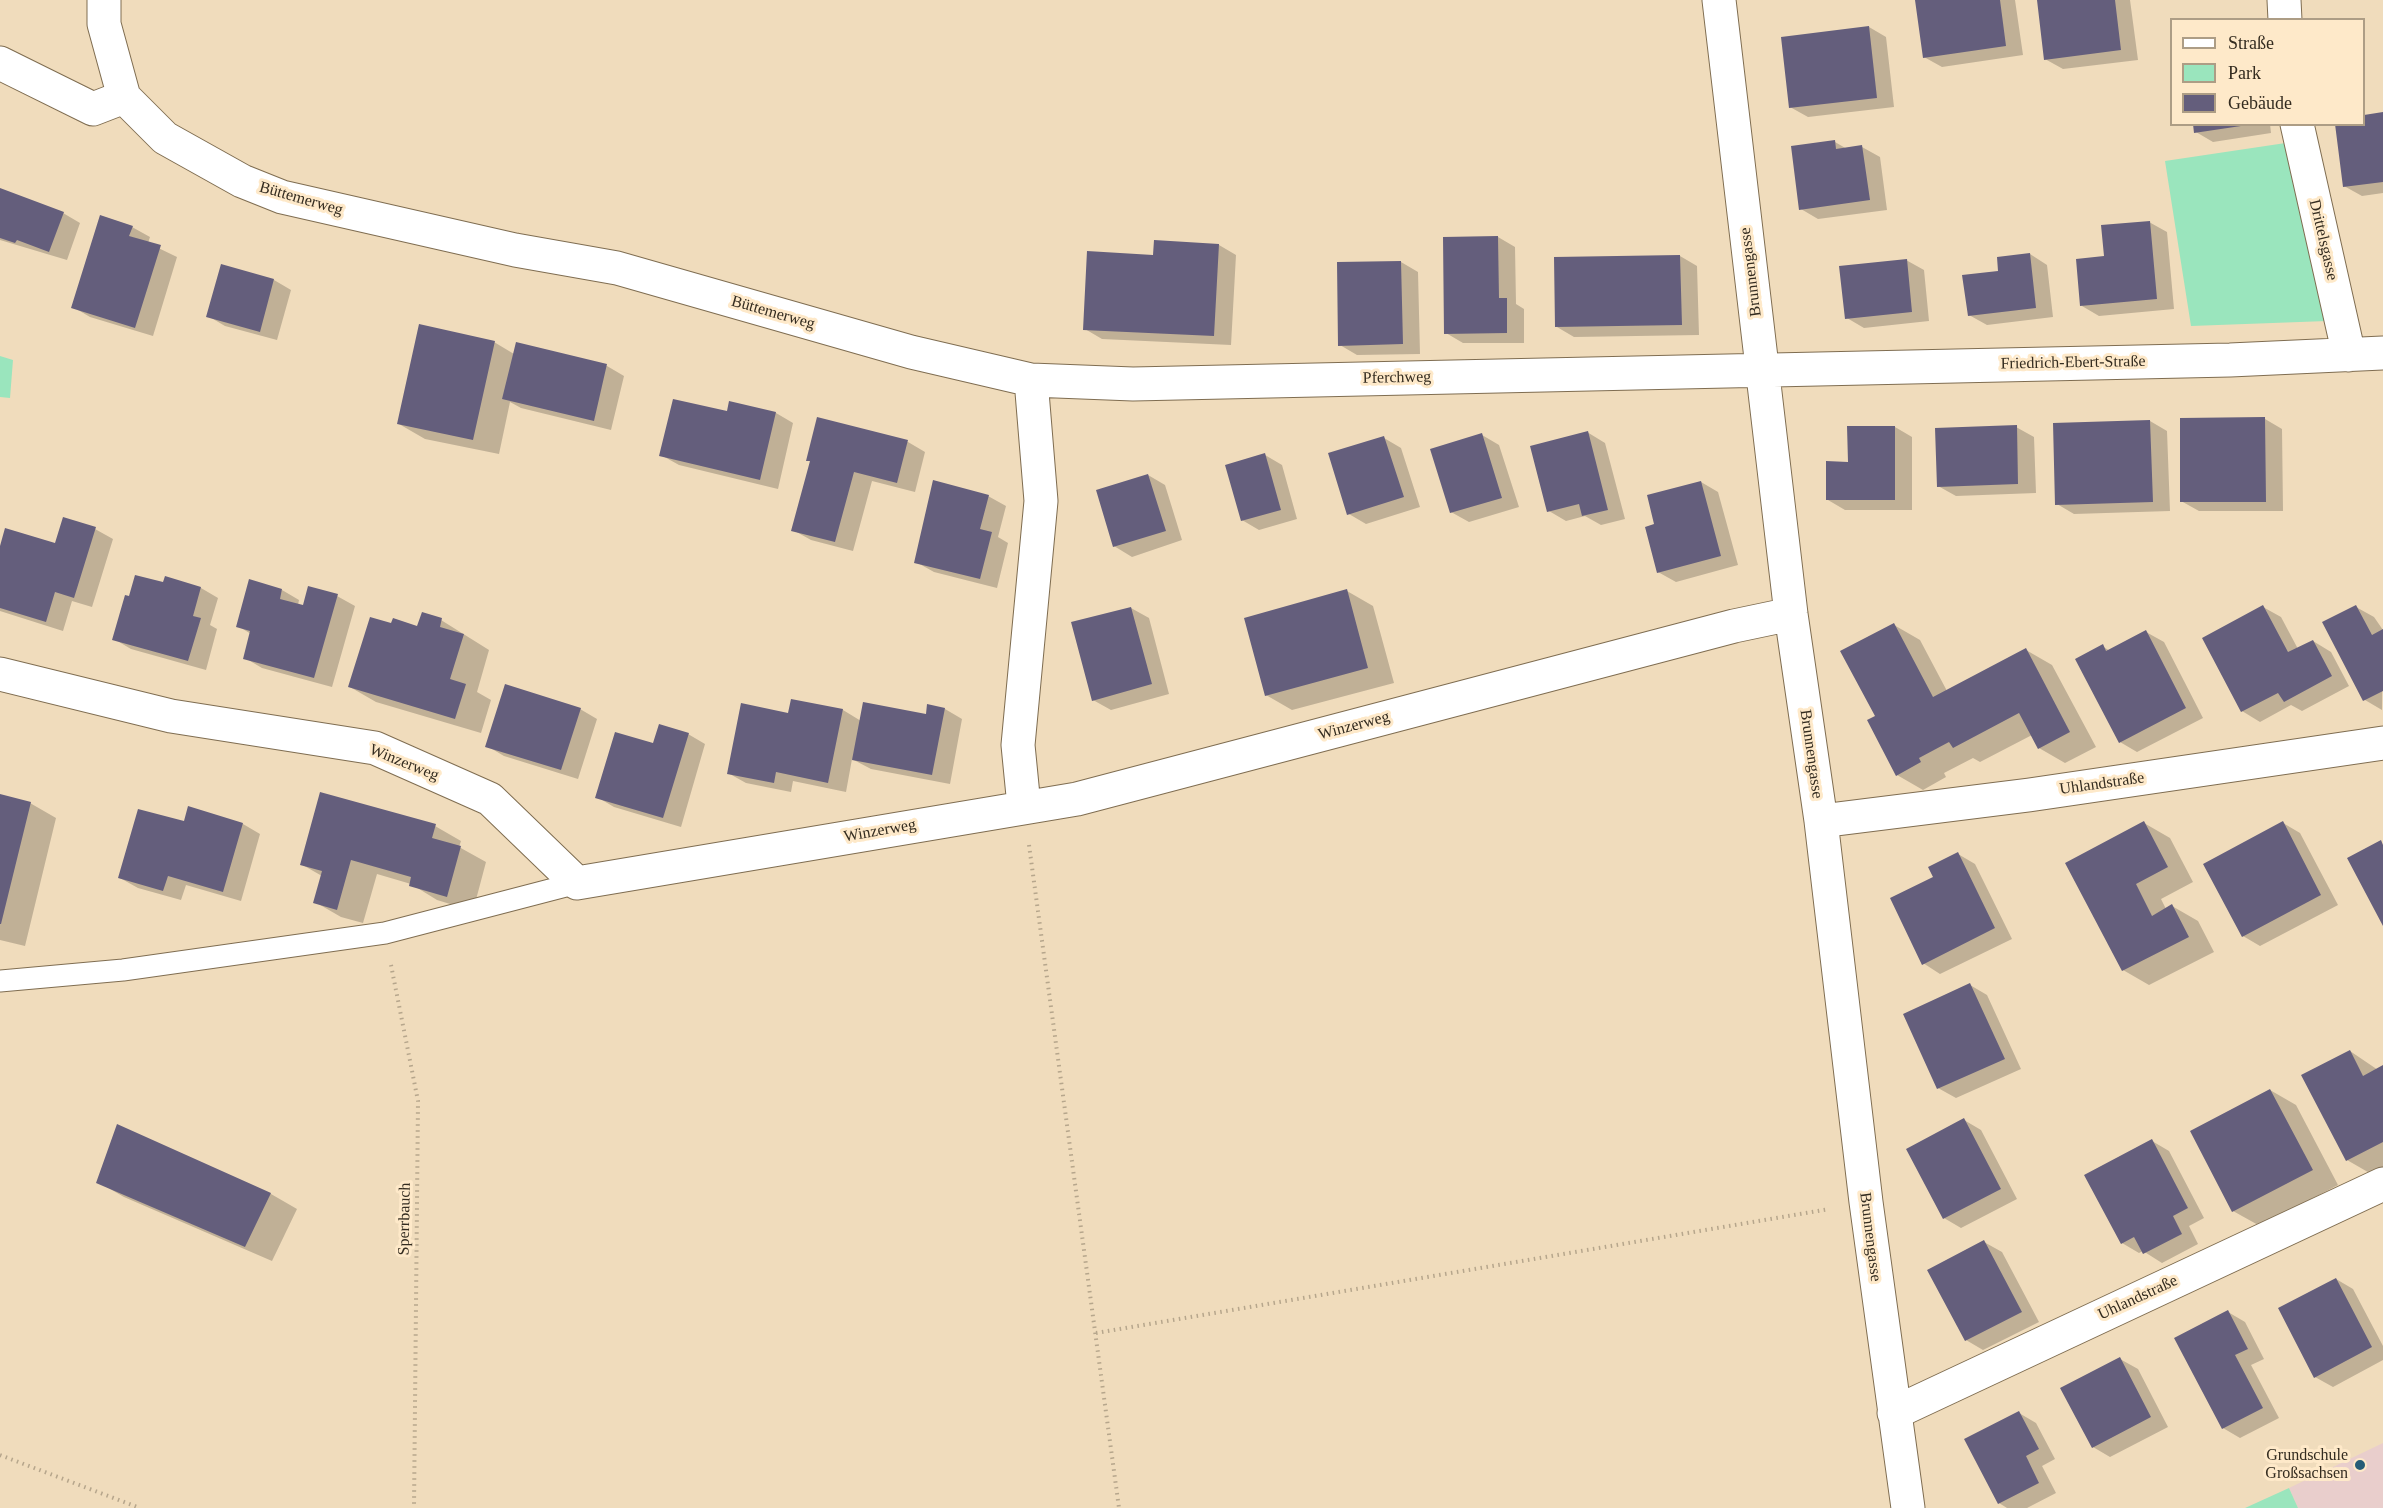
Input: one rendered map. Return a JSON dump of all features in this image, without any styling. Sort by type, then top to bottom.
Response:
[{"type":"street","name":"Büttemerweg","points":[[104,0],[104,24],[124,97],[165,138],[242,181],[282,197],[515,250],[617,268],[911,352],[1031,380]]},
{"type":"street","name":"Brunnengasse","points":[[1719,0],[1791,614],[1821,821],[1866,1202],[1908,1508]]},
{"type":"street","points":[[2284,0],[2285,18]]},
{"type":"street","points":[[0,63],[93,109],[124,97]]},
{"type":"street","name":"Drittelsgasse","points":[[2297,126],[2349,354]]},
{"type":"street","name":"Friedrich-Ebert-Straße","points":[[1762,369],[2230,360],[2383,353]]},
{"type":"street","name":"Pferchweg","points":[[1031,380],[1133,384],[1762,369]]},
{"type":"street","points":[[1024,806],[1018,746],[1041,501],[1031,380]]},
{"type":"street","name":"Winzerweg","points":[[0,674],[171,716],[375,748],[490,799],[577,883],[1024,806],[1077,799],[1734,626],[1791,614]]},
{"type":"street","name":"Uhlandstraße","points":[[1821,821],[2029,795],[2383,743]]},
{"type":"street","name":"Uhlandstraße","points":[[1894,1413],[2383,1184]]},
{"type":"lane","points":[[0,981],[123,970],[385,933],[577,883]]},
{"type":"path","points":[[1024,806],[1119,1508]]},
{"type":"path","name":"Sperrbauch","points":[[385,933],[418,1101],[414,1508]]},
{"type":"path","points":[[1096,1333],[1866,1202]]},
{"type":"path","points":[[0,1455],[140,1508]]},
{"type":"shaded area","name":"Grundschule Großsachsen","points":[[2383,1443],[2383,1508],[2298,1508],[2289,1488]]},
{"type":"green space","points":[[2299,141],[2327,321],[2191,326],[2165,161]]},
{"type":"green space","points":[[0,356],[13,360],[10,398],[0,397]]},
{"type":"green space","points":[[2289,1488],[2298,1508],[2245,1508]]},
{"type":"building","points":[[1915,0],[2000,0],[2006,46],[1923,58]]},
{"type":"building","points":[[2037,0],[2115,0],[2121,50],[2044,60]]},
{"type":"building","points":[[1869,26],[1877,98],[1789,108],[1781,37]]},
{"type":"building","points":[[2383,112],[2383,182],[2343,187],[2335,126],[2365,126],[2365,115]]},
{"type":"building","points":[[2193,126],[2241,126],[2194,133]]},
{"type":"building","points":[[1835,140],[1836,149],[1862,145],[1870,200],[1799,210],[1791,146]]},
{"type":"building","points":[[0,188],[64,212],[49,252],[17,240],[15,243],[0,238]]},
{"type":"building","points":[[100,215],[133,226],[129,236],[161,245],[135,328],[71,308]]},
{"type":"building","points":[[2150,221],[2157,299],[2080,306],[2076,259],[2104,256],[2101,225]]},
{"type":"building","points":[[1498,236],[1499,298],[1507,298],[1507,333],[1444,334],[1443,237]]},
{"type":"building","points":[[1154,240],[1219,244],[1214,336],[1083,330],[1087,251],[1153,255]]},
{"type":"building","points":[[2030,253],[2036,308],[1968,316],[1962,275],[1998,271],[1997,257]]},
{"type":"building","points":[[1680,255],[1682,325],[1555,327],[1554,257]]},
{"type":"building","points":[[1907,259],[1912,312],[1845,319],[1839,266]]},
{"type":"building","points":[[1401,261],[1403,344],[1338,346],[1337,262]]},
{"type":"building","points":[[221,264],[274,279],[260,332],[206,317]]},
{"type":"building","points":[[419,324],[495,341],[473,440],[397,424]]},
{"type":"building","points":[[516,342],[607,364],[594,421],[502,399]]},
{"type":"building","points":[[673,399],[727,411],[729,401],[776,412],[760,480],[659,456]]},
{"type":"building","points":[[817,417],[908,440],[897,483],[854,472],[835,542],[791,531],[810,461],[806,461]]},
{"type":"building","points":[[2265,417],[2266,502],[2180,502],[2180,418]]},
{"type":"building","points":[[2150,420],[2153,502],[2055,505],[2053,423]]},
{"type":"building","points":[[2017,425],[2018,484],[1937,487],[1935,428]]},
{"type":"building","points":[[1847,426],[1895,426],[1895,500],[1826,500],[1826,461],[1848,462]]},
{"type":"building","points":[[1588,431],[1608,510],[1582,516],[1579,504],[1547,512],[1530,446]]},
{"type":"building","points":[[1482,433],[1502,498],[1450,513],[1430,449]]},
{"type":"building","points":[[1384,436],[1404,497],[1347,515],[1328,453]]},
{"type":"building","points":[[1265,453],[1281,510],[1241,521],[1225,465]]},
{"type":"building","points":[[1148,474],[1166,531],[1113,547],[1096,490]]},
{"type":"building","points":[[933,480],[989,495],[980,529],[992,532],[980,579],[914,563]]},
{"type":"building","points":[[1701,481],[1721,556],[1657,573],[1645,527],[1654,524],[1647,495]]},
{"type":"building","points":[[63,517],[96,527],[74,598],[55,592],[46,622],[0,608],[0,546],[5,528],[55,543]]},
{"type":"building","points":[[135,575],[163,582],[165,576],[201,587],[193,616],[201,618],[188,661],[112,640],[125,595],[129,596]]},
{"type":"building","points":[[249,579],[282,589],[280,599],[303,605],[308,586],[338,594],[314,678],[243,659],[250,631],[236,627]]},
{"type":"building","points":[[1347,589],[1368,668],[1265,696],[1244,618]]},
{"type":"building","points":[[2263,605],[2288,652],[2313,640],[2332,676],[2284,702],[2278,693],[2241,712],[2202,638]]},
{"type":"building","points":[[2356,605],[2372,635],[2383,629],[2383,691],[2363,701],[2322,622]]},
{"type":"building","points":[[1131,607],[1152,684],[1092,701],[1071,622]]},
{"type":"building","points":[[422,612],[442,618],[440,627],[464,634],[450,679],[466,684],[455,719],[348,687],[370,617],[391,623],[393,618],[417,626]]},
{"type":"building","points":[[1894,623],[1933,697],[2026,648],[2070,732],[2038,749],[2019,713],[1953,748],[1949,742],[1919,758],[1921,762],[1896,776],[1867,720],[1875,716],[1840,651]]},
{"type":"building","points":[[2146,630],[2186,708],[2119,743],[2075,659],[2103,644],[2106,651]]},
{"type":"building","points":[[505,684],[581,708],[561,770],[485,747]]},
{"type":"building","points":[[791,699],[843,709],[828,783],[776,772],[774,783],[727,774],[741,703],[788,713]]},
{"type":"building","points":[[863,702],[926,714],[927,704],[945,708],[932,775],[852,760]]},
{"type":"building","points":[[659,724],[689,733],[663,818],[595,798],[615,732],[653,743]]},
{"type":"building","points":[[320,792],[436,824],[432,838],[461,846],[447,897],[409,886],[411,877],[351,860],[337,910],[313,903],[322,871],[300,865]]},
{"type":"building","points":[[0,794],[31,802],[1,924],[0,924]]},
{"type":"building","points":[[188,806],[243,823],[223,892],[168,876],[163,891],[118,878],[138,809],[184,821]]},
{"type":"building","points":[[2144,821],[2168,867],[2136,884],[2152,916],[2172,904],[2189,937],[2122,971],[2065,863]]},
{"type":"building","points":[[2283,821],[2321,895],[2242,937],[2203,864]]},
{"type":"building","points":[[2381,840],[2383,845],[2383,926],[2347,858]]},
{"type":"building","points":[[1958,852],[1995,928],[1922,965],[1890,898],[1933,877],[1928,867]]},
{"type":"building","points":[[1970,983],[2005,1059],[1937,1089],[1903,1014]]},
{"type":"building","points":[[2350,1050],[2363,1076],[2383,1065],[2383,1142],[2346,1161],[2301,1075]]},
{"type":"building","points":[[2270,1089],[2313,1170],[2232,1212],[2190,1131]]},
{"type":"building","points":[[1964,1118],[2001,1189],[1943,1219],[1906,1149]]},
{"type":"building","points":[[117,1124],[271,1193],[245,1247],[96,1183]]},
{"type":"building","points":[[2152,1139],[2188,1208],[2173,1216],[2182,1234],[2143,1254],[2134,1237],[2121,1244],[2084,1175]]},
{"type":"building","points":[[1984,1240],[2022,1312],[1965,1341],[1927,1270]]},
{"type":"building","points":[[2336,1278],[2372,1347],[2314,1378],[2278,1308]]},
{"type":"building","points":[[2228,1310],[2248,1349],[2235,1355],[2263,1408],[2222,1429],[2174,1338]]},
{"type":"building","points":[[2120,1357],[2151,1417],[2092,1448],[2060,1388]]},
{"type":"building","points":[[2019,1411],[2039,1449],[2026,1456],[2039,1483],[1998,1504],[1964,1439]]},
{"type":"place","name":"Grundschule Großsachsen","points":[[2360,1465]]}]
